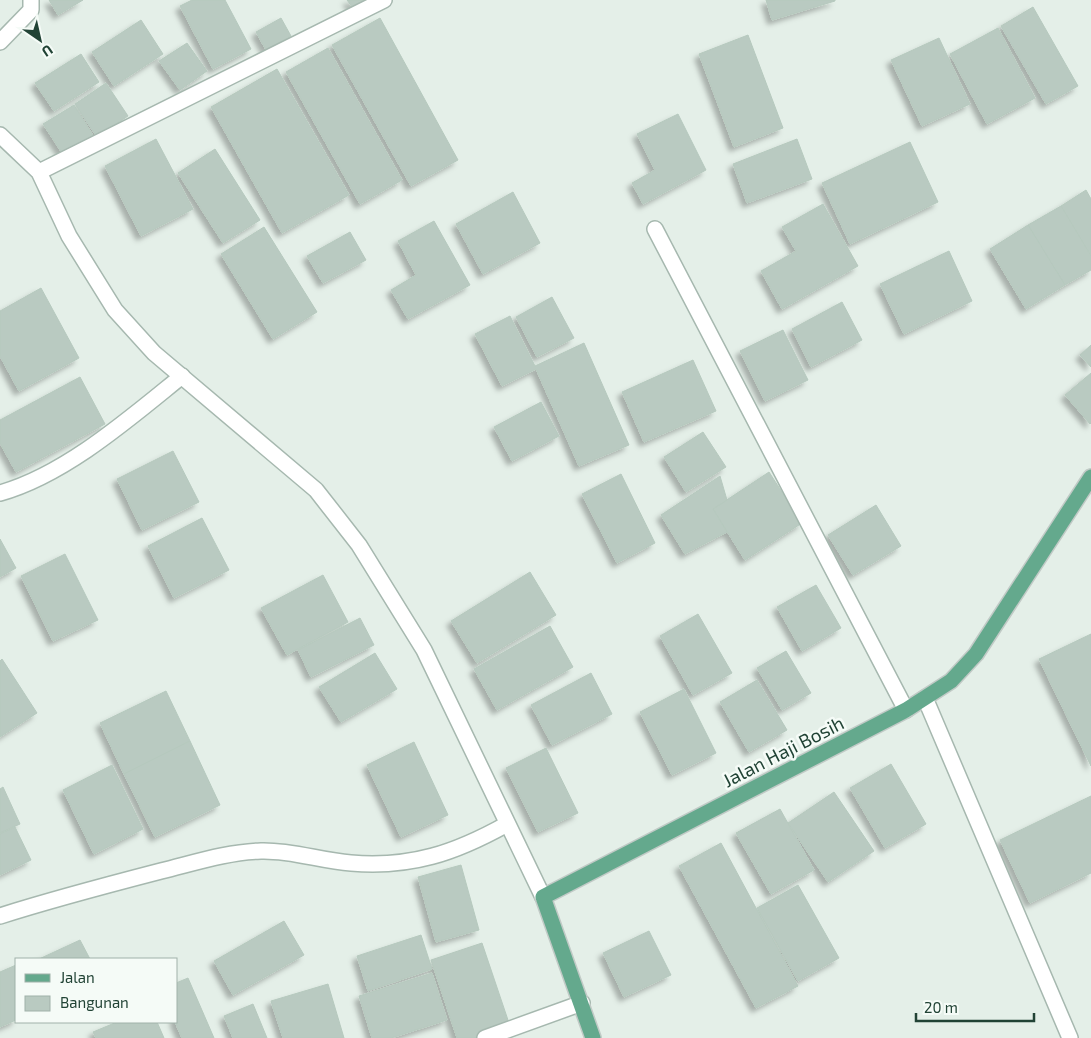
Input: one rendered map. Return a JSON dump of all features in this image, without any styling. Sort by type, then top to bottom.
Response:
[{"type":"main road","name":"Jalan Haji Bosih","points":[[543,897],[906,710],[952,681],[976,654],[1091,477]]},
{"type":"main road","points":[[543,897],[593,1038]]},
{"type":"street","points":[[0,42],[32,10],[31,0]]},
{"type":"street","points":[[39,172],[384,0]]},
{"type":"street","points":[[0,135],[39,172],[69,236],[114,310],[154,353],[316,490],[359,545],[424,650],[543,897]]},
{"type":"street","points":[[655,229],[906,710]]},
{"type":"street","points":[[0,493],[40,477],[76,455],[120,426],[182,376]]},
{"type":"street","points":[[926,698],[1070,1038]]},
{"type":"street","points":[[0,916],[83,891],[224,855],[261,851],[288,852],[351,863],[398,863],[440,855],[462,848],[507,824]]},
{"type":"street","points":[[485,1038],[582,1003]]},
{"type":"building","points":[[49,0],[83,0],[58,15]]},
{"type":"building","points":[[192,0],[225,0],[251,49],[213,69],[180,6]]},
{"type":"building","points":[[347,0],[364,0],[352,7]]},
{"type":"building","points":[[766,0],[835,0],[835,1],[772,20]]},
{"type":"building","points":[[1033,7],[1078,86],[1046,104],[1001,26]]},
{"type":"building","points":[[281,18],[291,36],[266,50],[256,32]]},
{"type":"building","points":[[380,18],[458,160],[411,186],[332,45]]},
{"type":"building","points":[[141,20],[163,54],[114,86],[92,52]]},
{"type":"building","points":[[998,28],[1035,98],[987,124],[950,54]]},
{"type":"building","points":[[748,35],[783,128],[734,147],[699,54]]},
{"type":"building","points":[[939,38],[970,104],[922,126],[891,60]]},
{"type":"building","points":[[187,43],[207,71],[180,90],[159,61]]},
{"type":"building","points":[[328,48],[402,180],[360,204],[286,72]]},
{"type":"building","points":[[81,54],[99,82],[54,111],[35,83]]},
{"type":"building","points":[[277,69],[349,195],[282,233],[211,107]]},
{"type":"building","points":[[106,83],[128,116],[97,137],[75,104]]},
{"type":"building","points":[[74,105],[94,137],[64,156],[43,124]]},
{"type":"building","points":[[678,114],[706,170],[643,204],[632,183],[655,170],[637,134]]},
{"type":"building","points":[[156,139],[193,209],[141,236],[105,166]]},
{"type":"building","points":[[797,139],[812,179],[747,203],[733,164]]},
{"type":"building","points":[[910,142],[938,202],[850,244],[822,183]]},
{"type":"building","points":[[215,149],[260,220],[223,243],[178,173]]},
{"type":"building","points":[[1086,190],[1091,199],[1091,256],[1061,206]]},
{"type":"building","points":[[513,192],[540,243],[483,274],[456,224]]},
{"type":"building","points":[[823,204],[858,266],[782,309],[761,271],[796,251],[782,227]]},
{"type":"building","points":[[1061,206],[1091,256],[1091,270],[1065,285],[1028,225]]},
{"type":"building","points":[[434,221],[470,285],[408,319],[391,290],[416,275],[398,241]]},
{"type":"building","points":[[1028,225],[1065,285],[1026,309],[990,249]]},
{"type":"building","points":[[264,227],[317,312],[273,339],[221,254]]},
{"type":"building","points":[[350,232],[366,260],[323,283],[307,256]]},
{"type":"building","points":[[949,251],[972,301],[904,334],[880,284]]},
{"type":"building","points":[[41,288],[79,358],[19,391],[0,356],[0,311]]},
{"type":"building","points":[[552,297],[574,338],[537,357],[516,317]]},
{"type":"building","points":[[842,302],[862,340],[811,367],[792,329]]},
{"type":"building","points":[[510,316],[535,366],[584,343],[629,445],[579,466],[536,369],[502,386],[475,334]]},
{"type":"building","points":[[783,330],[808,380],[765,401],[740,351]]},
{"type":"building","points":[[1091,345],[1091,367],[1080,355]]},
{"type":"building","points":[[693,360],[716,411],[644,442],[622,392]]},
{"type":"building","points":[[1091,373],[1091,423],[1090,424],[1065,395]]},
{"type":"building","points":[[80,377],[105,424],[16,472],[0,443],[0,420]]},
{"type":"building","points":[[541,402],[559,436],[512,461],[494,427]]},
{"type":"building","points":[[703,432],[726,467],[686,492],[664,457]]},
{"type":"building","points":[[173,451],[199,502],[142,530],[117,479]]},
{"type":"building","points":[[769,472],[802,523],[745,560],[713,509]]},
{"type":"building","points":[[621,474],[655,543],[617,563],[582,494]]},
{"type":"building","points":[[720,476],[727,500],[713,509],[727,532],[685,554],[661,515]]},
{"type":"building","points":[[876,505],[901,546],[853,575],[828,535]]},
{"type":"building","points":[[202,518],[229,570],[174,598],[148,546]]},
{"type":"building","points":[[0,539],[16,568],[0,577]]},
{"type":"building","points":[[65,554],[98,620],[53,641],[21,576]]},
{"type":"building","points":[[530,572],[556,615],[477,663],[451,621]]},
{"type":"building","points":[[323,575],[348,622],[287,655],[261,608]]},
{"type":"building","points":[[816,585],[841,628],[802,651],[777,607]]},
{"type":"building","points":[[698,614],[732,673],[693,695],[660,636]]},
{"type":"building","points":[[360,618],[374,645],[311,677],[298,650]]},
{"type":"building","points":[[550,626],[573,667],[497,710],[474,669]]},
{"type":"building","points":[[1091,634],[1091,766],[1039,659]]},
{"type":"building","points":[[786,651],[811,693],[782,710],[757,668]]},
{"type":"building","points":[[375,653],[397,689],[341,722],[319,687]]},
{"type":"building","points":[[2,659],[37,713],[0,737],[0,661]]},
{"type":"building","points":[[591,673],[612,714],[552,745],[531,705]]},
{"type":"building","points":[[757,680],[787,730],[749,752],[720,702]]},
{"type":"building","points":[[684,689],[716,753],[672,775],[640,712]]},
{"type":"building","points":[[166,691],[190,741],[124,774],[100,723]]},
{"type":"building","points":[[190,741],[220,805],[155,837],[124,774]]},
{"type":"building","points":[[414,742],[448,815],[401,837],[367,765]]},
{"type":"building","points":[[546,748],[578,813],[538,832],[506,768]]},
{"type":"building","points":[[891,764],[926,824],[885,848],[850,788]]},
{"type":"building","points":[[112,765],[143,829],[94,854],[63,790]]},
{"type":"building","points":[[3,787],[20,824],[0,833],[0,789]]},
{"type":"building","points":[[834,792],[874,851],[828,882],[788,823]]},
{"type":"building","points":[[1091,796],[1091,873],[1030,903],[1000,840]]},
{"type":"building","points":[[780,809],[814,870],[771,894],[736,833]]},
{"type":"building","points":[[15,827],[31,860],[0,875],[0,834]]},
{"type":"building","points":[[721,843],[798,986],[756,1008],[679,866]]},
{"type":"building","points":[[461,865],[479,930],[436,942],[418,877]]},
{"type":"building","points":[[798,885],[839,958],[798,981],[757,908]]},
{"type":"building","points":[[284,921],[304,955],[233,995],[214,961]]},
{"type":"building","points":[[649,931],[671,975],[624,997],[603,953]]},
{"type":"building","points":[[421,935],[432,969],[368,991],[357,956]]},
{"type":"building","points":[[80,940],[89,958],[41,958]]},
{"type":"building","points":[[482,943],[510,1026],[474,1038],[457,1038],[431,960]]},
{"type":"building","points":[[15,965],[15,1020],[0,1027],[0,972]]},
{"type":"building","points":[[432,973],[447,1020],[391,1038],[372,1038],[359,996]]},
{"type":"building","points":[[188,978],[214,1038],[182,1038],[175,1023],[178,1023],[178,982]]},
{"type":"building","points":[[328,984],[344,1038],[283,1038],[271,1001]]},
{"type":"building","points":[[253,1004],[267,1038],[233,1038],[224,1016]]},
{"type":"building","points":[[115,1023],[157,1023],[164,1038],[96,1038],[93,1032]]}]
